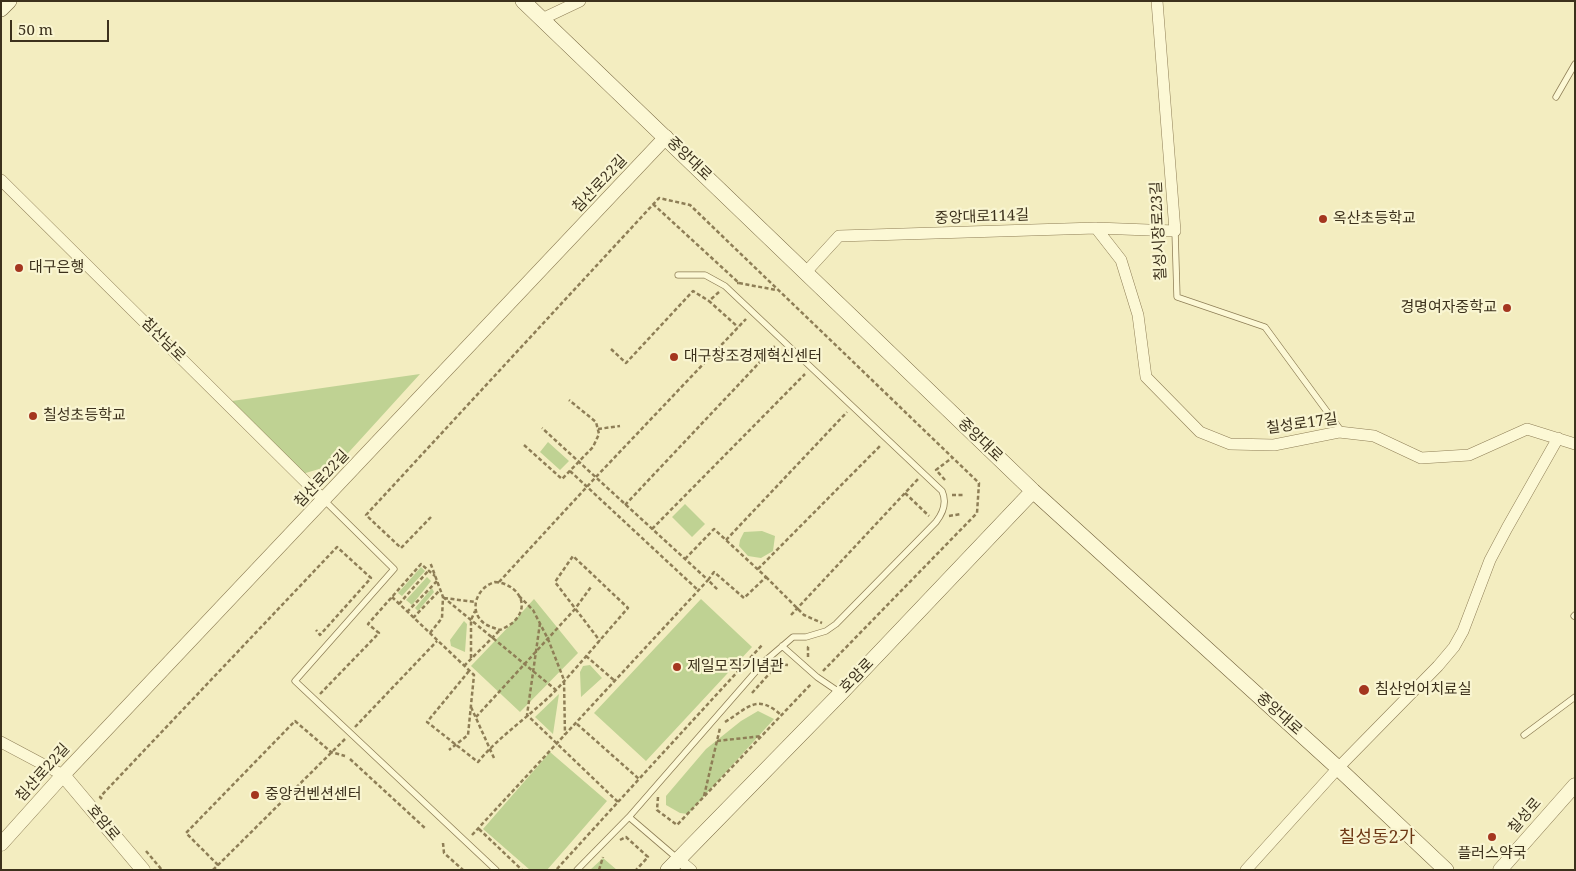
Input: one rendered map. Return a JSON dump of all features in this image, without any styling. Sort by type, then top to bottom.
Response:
[{"type":"main road","points":[[1,9],[9,1]]},
{"type":"main road","name":"중앙대로","points":[[523,1],[1033,491],[1338,768],[1446,870]]},
{"type":"main road","name":"호암로","points":[[673,864],[841,694],[1033,491]]},
{"type":"street","points":[[542,19],[580,1]]},
{"type":"street","name":"칠성시장로23길","points":[[1158,1],[1175,231]]},
{"type":"street","name":"침산로22길","points":[[1,844],[62,775],[666,137]]},
{"type":"street","name":"침산남로","points":[[1,180],[324,500]]},
{"type":"street","name":"중앙대로114길","points":[[806,272],[839,236],[1096,228],[1175,231]]},
{"type":"street","name":"칠성로17길","points":[[1096,228],[1121,260],[1138,315],[1146,378],[1200,432],[1230,444],[1274,445],[1342,432],[1374,436],[1421,458],[1470,455],[1527,429],[1575,444]]},
{"type":"street","points":[[1246,870],[1338,768],[1438,666],[1454,647],[1463,631],[1490,560],[1558,438]]},
{"type":"street","points":[[1,742],[62,775]]},
{"type":"street","name":"호암로","points":[[62,775],[143,870]]},
{"type":"street","name":"칠성로","points":[[1500,870],[1575,785]]},
{"type":"street","points":[[673,864],[691,870]]},
{"type":"lane","points":[[1556,97],[1575,64]]},
{"type":"lane","name":"칠성시장로23길","points":[[1175,231],[1177,297],[1265,327],[1342,432]]},
{"type":"lane","points":[[577,870],[628,817],[765,661],[793,637],[806,637],[836,624],[936,522],[942,514],[945,497],[942,491],[725,286],[705,275],[678,275]]},
{"type":"lane","points":[[324,500],[394,569],[295,681],[496,870]]},
{"type":"lane","points":[[782,646],[817,677],[841,694]]},
{"type":"lane","points":[[1524,735],[1575,697]]},
{"type":"lane","points":[[628,817],[673,864]]},
{"type":"path","points":[[431,517],[401,548],[366,516],[659,198],[690,205],[979,483],[977,513],[817,677],[677,825],[657,810],[658,796]]},
{"type":"path","points":[[739,283],[778,290]]},
{"type":"path","points":[[611,349],[626,363],[693,291],[709,300]]},
{"type":"path","points":[[499,582],[753,312]]},
{"type":"path","points":[[625,505],[782,340]]},
{"type":"path","points":[[652,529],[811,367]]},
{"type":"path","points":[[524,445],[562,479],[593,447],[599,434],[596,422],[569,400]]},
{"type":"path","points":[[726,540],[852,407]]},
{"type":"path","points":[[598,429],[620,426]]},
{"type":"path","points":[[542,428],[718,590]]},
{"type":"path","points":[[758,569],[887,439]]},
{"type":"path","points":[[570,470],[699,591]]},
{"type":"path","points":[[791,615],[923,473]]},
{"type":"path","points":[[905,493],[936,522]]},
{"type":"path","points":[[952,495],[965,495]]},
{"type":"path","points":[[948,516],[961,514]]},
{"type":"path","points":[[685,559],[714,529],[758,569],[804,616],[831,627]]},
{"type":"path","points":[[107,805],[100,797],[337,547],[371,578],[320,635],[316,630]]},
{"type":"path","points":[[469,671],[427,722],[478,762],[490,748],[556,690],[600,641],[628,608],[573,556],[555,582],[600,641]]},
{"type":"path","points":[[430,562],[443,597],[442,618],[430,633]]},
{"type":"path","points":[[318,696],[379,633],[368,624],[421,564],[435,576]]},
{"type":"path","points":[[399,604],[429,570]]},
{"type":"path","points":[[466,830],[473,836],[699,591],[714,572],[744,598],[766,577]]},
{"type":"path","points":[[407,612],[437,580]]},
{"type":"path","points":[[500,630],[484,624],[476,610],[475,602],[482,588],[488,584],[499,582],[510,585],[533,610],[548,639],[564,680],[565,736]]},
{"type":"path","points":[[476,717],[576,609],[591,587]]},
{"type":"path","points":[[414,618],[440,590]]},
{"type":"path","points":[[464,666],[500,630],[518,617],[521,603],[519,596]]},
{"type":"path","points":[[392,597],[474,676],[468,735],[458,745],[449,750]]},
{"type":"path","points":[[443,597],[475,602]]},
{"type":"path","points":[[443,597],[556,690]]},
{"type":"path","points":[[472,658],[471,620],[476,610]]},
{"type":"path","points":[[527,715],[540,623]]},
{"type":"path","points":[[354,728],[437,641]]},
{"type":"path","points":[[556,870],[763,644]]},
{"type":"path","points":[[586,656],[615,681]]},
{"type":"path","points":[[749,696],[778,664],[790,665]]},
{"type":"path","points":[[724,723],[756,704],[765,703],[782,715]]},
{"type":"path","points":[[470,705],[494,758]]},
{"type":"path","points":[[713,735],[736,710]]},
{"type":"path","points":[[527,715],[618,802]]},
{"type":"path","points":[[218,865],[186,833],[294,721],[332,752],[345,756]]},
{"type":"path","points":[[576,724],[639,779]]},
{"type":"path","points":[[704,797],[720,728]]},
{"type":"path","points":[[717,741],[762,736]]},
{"type":"path","points":[[214,870],[346,739]]},
{"type":"path","points":[[350,759],[426,829]]},
{"type":"path","points":[[479,829],[522,870]]},
{"type":"path","points":[[626,837],[648,857],[636,870]]},
{"type":"path","points":[[443,843],[444,853],[464,870]]},
{"type":"path","points":[[144,848],[162,870]]},
{"type":"path","points":[[599,870],[604,853]]},
{"type":"green space","points":[[420,374],[339,463],[299,475],[225,402]]},
{"type":"green space","points":[[548,442],[569,461],[560,470],[540,452]]},
{"type":"green space","points":[[685,504],[705,524],[692,537],[672,517]]},
{"type":"green space","points":[[762,531],[775,536],[773,551],[761,558],[748,556],[739,546],[744,532]]},
{"type":"green space","points":[[421,567],[425,571],[402,596],[398,593]]},
{"type":"green space","points":[[427,577],[431,581],[412,605],[406,600]]},
{"type":"green space","points":[[432,588],[434,592],[418,611],[415,608]]},
{"type":"green space","points":[[534,599],[578,653],[520,712],[471,666]]},
{"type":"green space","points":[[701,599],[752,647],[646,761],[594,713]]},
{"type":"green space","points":[[464,621],[467,624],[465,652],[451,646],[450,640]]},
{"type":"green space","points":[[590,665],[602,678],[581,697],[580,672],[583,666]]},
{"type":"green space","points":[[559,694],[553,734],[535,717]]},
{"type":"green space","points":[[758,711],[774,719],[688,814],[680,813],[666,805],[666,796],[706,749],[741,721]]},
{"type":"green space","points":[[550,752],[607,801],[547,870],[530,870],[483,829]]},
{"type":"green space","points":[[603,858],[617,870],[590,870]]},
{"type":"place","name":"옥산초등학교","points":[[1323,219]]},
{"type":"place","name":"대구은행","points":[[19,268]]},
{"type":"place","name":"경명여자중학교","points":[[1507,308]]},
{"type":"place","name":"대구창조경제혁신센터","points":[[674,357]]},
{"type":"place","name":"칠성초등학교","points":[[33,416]]},
{"type":"place","name":"제일모직기념관","points":[[677,667]]},
{"type":"place","name":"침산언어치료실","points":[[1364,690]]},
{"type":"place","name":"중앙컨벤션센터","points":[[255,795]]},
{"type":"place","name":"플러스약국","points":[[1492,837]]},
{"type":"district","name":"칠성동2가","points":[[1377,838]]}]
